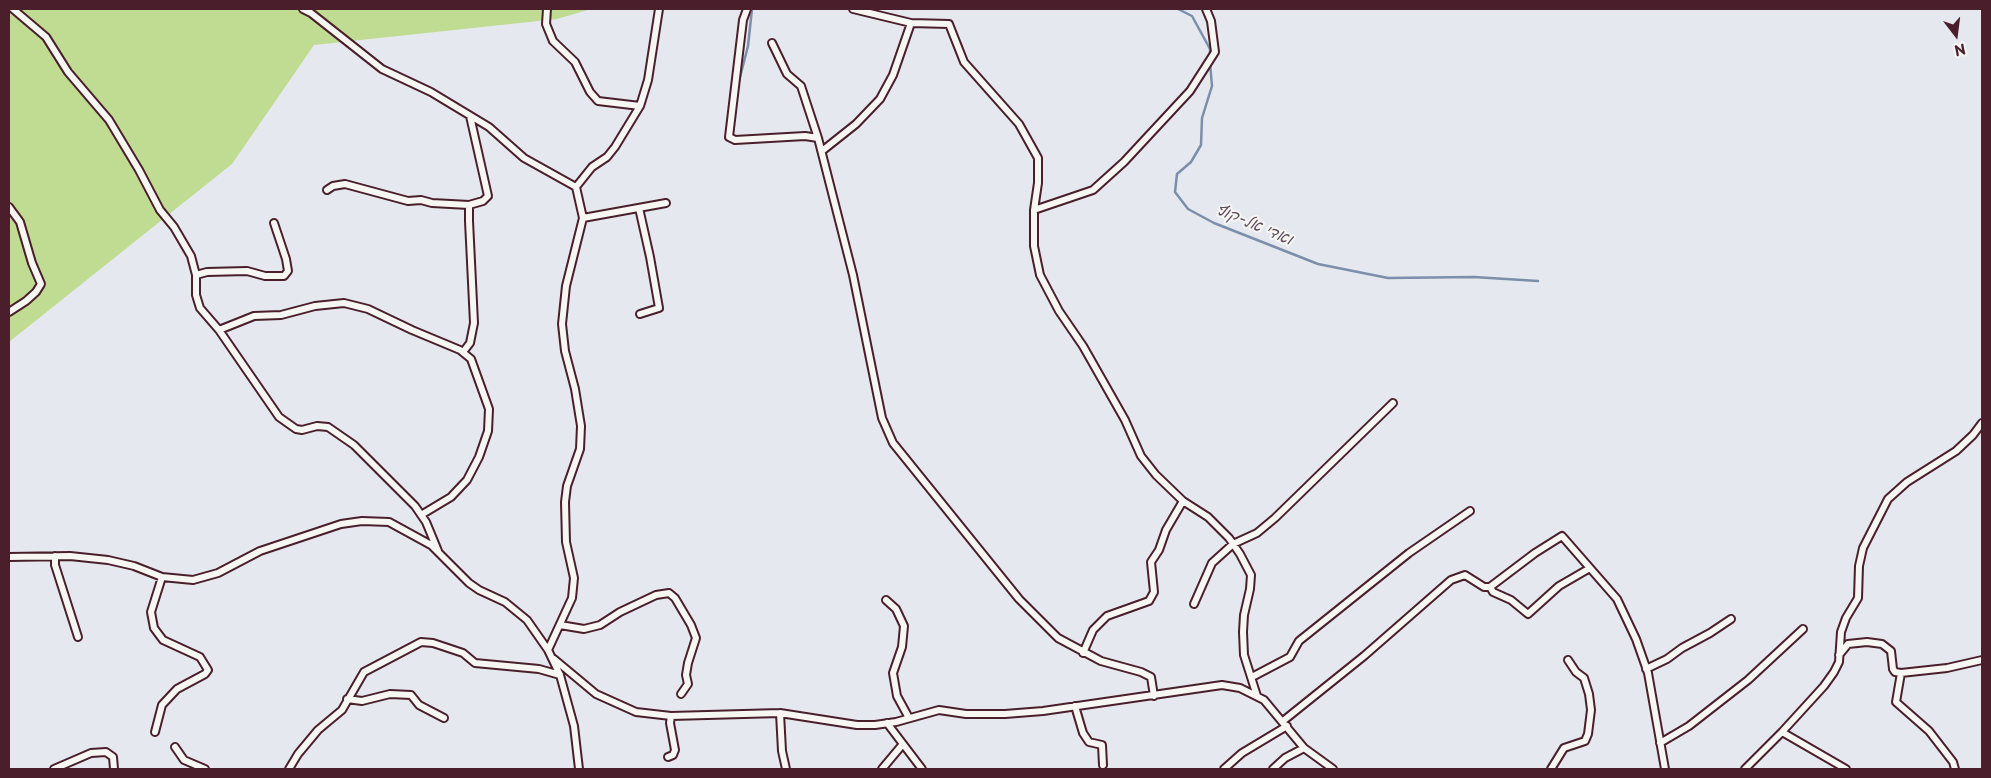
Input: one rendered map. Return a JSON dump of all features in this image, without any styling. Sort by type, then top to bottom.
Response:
[{"type":"street","points":[[14,9],[46,38],[68,72],[109,120],[160,210],[174,226],[190,256],[196,275],[196,294],[200,308],[219,330],[279,417],[296,429],[302,430],[317,426],[328,427],[354,445],[415,506],[426,522],[439,552]]},
{"type":"street","points":[[303,9],[311,13],[382,69],[431,92],[489,127],[524,158],[576,186],[583,218],[566,286],[562,324],[565,351],[575,390],[581,426],[580,448],[567,486],[565,502],[566,542],[574,578],[572,598],[548,650]]},
{"type":"street","points":[[547,9],[546,24],[553,41],[575,62],[590,92],[598,101],[640,106]]},
{"type":"street","points":[[576,186],[592,167],[607,157],[640,106],[648,80],[659,9]]},
{"type":"street","points":[[747,9],[743,20],[729,137],[735,140],[805,136],[818,138]]},
{"type":"street","points":[[853,9],[911,23],[949,24],[964,62],[1019,124],[1038,158],[1038,183],[1034,210],[1034,246],[1040,275],[1058,311],[1083,346],[1121,412],[1141,456],[1156,476],[1183,501],[1208,517],[1234,544],[1250,575],[1250,589],[1244,615],[1244,654],[1257,696]]},
{"type":"street","points":[[1034,210],[1092,190],[1124,162],[1190,91],[1215,52],[1212,21],[1206,9]]},
{"type":"street","points":[[822,151],[856,124],[880,99],[893,75],[911,23]]},
{"type":"street","points":[[772,43],[787,74],[801,86],[822,151],[853,275],[882,418],[893,443],[1019,599],[1058,638],[1101,661],[1141,672],[1151,677],[1154,696]]},
{"type":"street","points":[[327,190],[334,186],[345,184],[408,201],[421,200],[432,203],[470,205],[483,201],[488,196],[470,116]]},
{"type":"street","points":[[583,218],[666,203]]},
{"type":"street","points":[[462,352],[470,342],[474,323],[468,221],[470,205]]},
{"type":"street","points":[[9,207],[20,222],[32,263],[41,284],[36,292],[9,312]]},
{"type":"street","points":[[639,208],[659,308],[640,314]]},
{"type":"street","points":[[196,275],[207,272],[247,271],[265,276],[284,276],[288,270],[274,224]]},
{"type":"street","points":[[219,330],[254,316],[281,315],[315,306],[344,303],[368,308],[462,352],[471,359],[489,409],[488,431],[479,457],[467,480],[451,497],[421,515]]},
{"type":"street","points":[[1194,604],[1212,563],[1234,544],[1258,533],[1275,518],[1393,402]]},
{"type":"street","points":[[1746,769],[1824,686],[1834,672],[1839,662],[1841,632],[1846,618],[1858,598],[1859,566],[1863,548],[1882,508],[1894,492],[1922,471],[1956,450],[1973,435],[1982,423]]},
{"type":"street","points":[[1083,653],[1093,630],[1107,616],[1150,601],[1154,592],[1151,562],[1159,550],[1166,530],[1183,501]]},
{"type":"street","points":[[1252,677],[1290,657],[1299,641],[1409,553],[1470,511]]},
{"type":"street","points":[[9,557],[55,556],[108,560],[134,566],[162,577],[193,580],[218,573],[260,551],[341,524],[362,521],[389,522],[439,552],[478,590],[505,602],[528,620],[554,659],[560,675],[574,726],[579,769]]},
{"type":"street","points":[[1224,769],[1242,753],[1285,724],[1451,580],[1465,575],[1484,587],[1490,586],[1562,536],[1617,599],[1636,639],[1646,669],[1665,769]]},
{"type":"street","points":[[55,556],[55,565],[78,637]]},
{"type":"street","points":[[1490,586],[1493,592],[1511,600],[1528,614],[1559,586],[1590,568]]},
{"type":"street","points":[[155,732],[162,705],[177,689],[206,674],[208,670],[200,657],[163,640],[154,628],[151,612],[162,577]]},
{"type":"street","points":[[560,625],[584,630],[600,625],[620,612],[656,595],[669,593],[675,598],[691,624],[696,638],[688,663],[688,684],[681,694]]},
{"type":"street","points":[[886,600],[896,609],[904,626],[902,647],[893,674],[897,696],[909,718]]},
{"type":"street","points":[[1646,669],[1667,659],[1731,619]]},
{"type":"street","points":[[1660,743],[1689,726],[1748,680],[1803,629]]},
{"type":"street","points":[[289,769],[298,754],[318,730],[342,710],[364,672],[422,642],[433,643],[463,653],[475,664],[539,669],[560,675]]},
{"type":"street","points":[[1840,655],[1848,644],[1867,642],[1882,644],[1891,651],[1895,672],[1901,673],[1947,668],[1982,660]]},
{"type":"street","points":[[554,659],[596,694],[636,712],[672,716],[780,713],[857,725],[888,723],[939,710],[966,714],[1005,714],[1154,696],[1222,685],[1240,688],[1264,700],[1304,748],[1333,769]]},
{"type":"street","points":[[1551,769],[1564,748],[1585,741],[1588,734],[1591,710],[1589,694],[1584,678],[1576,672],[1568,660]]},
{"type":"street","points":[[1901,673],[1896,702],[1929,731],[1953,762],[1955,769]]},
{"type":"street","points":[[347,699],[362,700],[390,694],[411,695],[419,705],[444,718]]},
{"type":"street","points":[[1075,706],[1083,733],[1090,742],[1102,745],[1103,765]]},
{"type":"street","points":[[780,713],[782,751],[786,769]]},
{"type":"street","points":[[668,757],[673,755],[675,750],[670,723],[672,716]]},
{"type":"street","points":[[888,723],[922,769]]},
{"type":"street","points":[[1782,732],[1846,769]]},
{"type":"street","points":[[882,769],[903,744]]},
{"type":"street","points":[[175,747],[184,760],[204,769]]},
{"type":"street","points":[[1273,769],[1285,758],[1304,748]]},
{"type":"street","points":[[54,769],[91,753],[106,752],[113,757],[114,769]]},
{"type":"green space","points":[[9,9],[591,9],[557,19],[314,45],[232,164],[9,342]]},
{"type":"waterway","points":[[738,85],[748,46],[752,9]]},
{"type":"waterway","name":"ואדי אל-קוף","points":[[1178,9],[1192,16],[1210,49],[1210,55]]},
{"type":"waterway","name":"ואדי אל-קוף","points":[[1210,63],[1212,86],[1202,118],[1201,145],[1191,162],[1177,174],[1175,192],[1188,209],[1214,223],[1318,264],[1388,278],[1474,277],[1538,281]]}]
